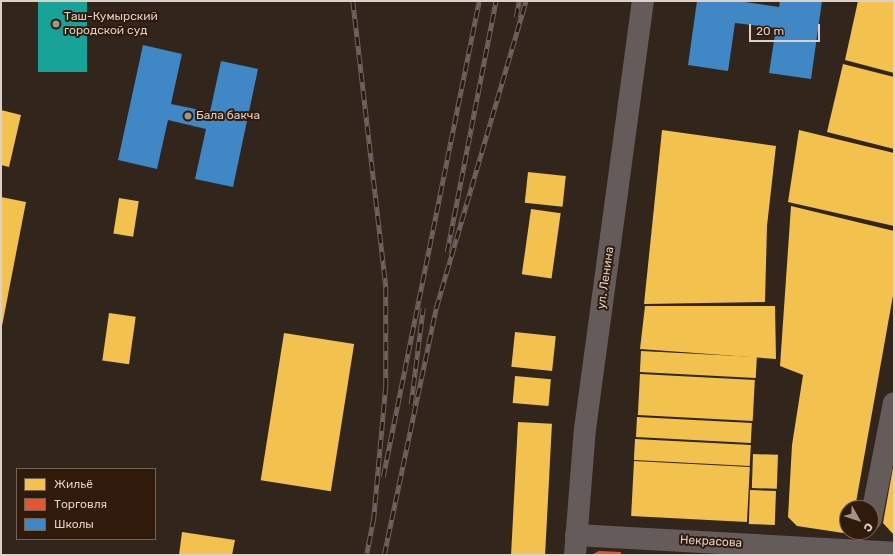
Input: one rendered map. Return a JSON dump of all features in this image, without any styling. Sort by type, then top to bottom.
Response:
[{"type":"street","name":"ул. Ленина","points":[[576,545],[585,428],[643,1]]},
{"type":"street","points":[[875,500],[894,403]]},
{"type":"street","name":"Некрасова","points":[[576,545],[866,542],[894,553]]},
{"type":"building: Жильё","points":[[858,1],[894,1],[894,73],[845,60]]},
{"type":"building: Жильё","points":[[843,64],[894,77],[894,149],[827,132]]},
{"type":"building: Жильё","points":[[1,110],[21,115],[9,167],[1,165]]},
{"type":"building: Жильё","points":[[662,130],[776,146],[767,226],[765,302],[644,304]]},
{"type":"building: Жильё","points":[[799,130],[894,153],[894,226],[788,202]]},
{"type":"building: Жильё","points":[[528,172],[566,176],[563,207],[525,203]]},
{"type":"building: Жильё","points":[[1,197],[26,202],[2,326],[1,326]]},
{"type":"building: Жильё","points":[[119,198],[139,201],[133,237],[113,234]]},
{"type":"building: Жильё","points":[[791,206],[894,231],[894,290],[856,500],[839,500],[839,532],[797,526],[788,517],[792,445],[803,375],[780,366]]},
{"type":"building: Жильё","points":[[531,209],[561,213],[552,279],[522,274]]},
{"type":"building: Жильё","points":[[645,306],[775,306],[776,359],[640,349]]},
{"type":"building: Жильё","points":[[109,313],[136,317],[129,364],[102,361]]},
{"type":"building: Жильё","points":[[515,332],[556,336],[552,371],[511,367]]},
{"type":"building: Жильё","points":[[284,333],[354,344],[331,491],[261,480]]},
{"type":"building: Жильё","points":[[641,351],[757,357],[756,378],[640,372]]},
{"type":"building: Жильё","points":[[640,374],[755,380],[753,421],[638,415]]},
{"type":"building: Жильё","points":[[515,376],[551,379],[549,406],[513,403]]},
{"type":"building: Жильё","points":[[637,417],[752,423],[751,443],[636,437]]},
{"type":"building: Жильё","points":[[518,422],[552,424],[545,555],[511,555]]},
{"type":"building: Жильё","points":[[635,439],[751,445],[750,466],[634,460]]},
{"type":"building: Жильё","points":[[753,454],[778,455],[777,489],[752,488]]},
{"type":"building: Жильё","points":[[634,461],[750,467],[747,522],[631,516]]},
{"type":"building: Жильё","points":[[894,462],[894,535],[883,523]]},
{"type":"building: Жильё","points":[[750,490],[776,491],[775,525],[749,524]]},
{"type":"building: Жильё","points":[[182,532],[235,540],[232,555],[179,555]]},
{"type":"building: Торговля","points":[[599,551],[621,552],[621,555],[591,555]]},
{"type":"building: Школы","points":[[697,1],[738,1],[779,7],[780,1],[822,1],[811,79],[769,73],[776,28],[735,23],[728,71],[688,65]]},
{"type":"building: Школы","name":"Бала бакча","points":[[143,45],[182,54],[171,104],[210,112],[221,61],[258,69],[233,187],[195,179],[206,129],[168,120],[157,169],[118,160]]},
{"type":"building: Учреждения","points":[[38,1],[87,1],[87,72],[38,72]]},
{"type":"railway","points":[[353,1],[386,288],[386,386],[374,518],[367,555]]},
{"type":"railway","points":[[383,477],[479,1]]},
{"type":"railway","points":[[447,252],[496,1]]},
{"type":"railway","points":[[516,17],[519,1]]},
{"type":"railway","points":[[384,555],[436,308],[526,1]]},
{"type":"railway","points":[[411,404],[423,308]]},
{"type":"place","name":"Таш-Кумырский городской суд","points":[[56,24]]},
{"type":"place","name":"Бала бакча","points":[[188,116]]}]
